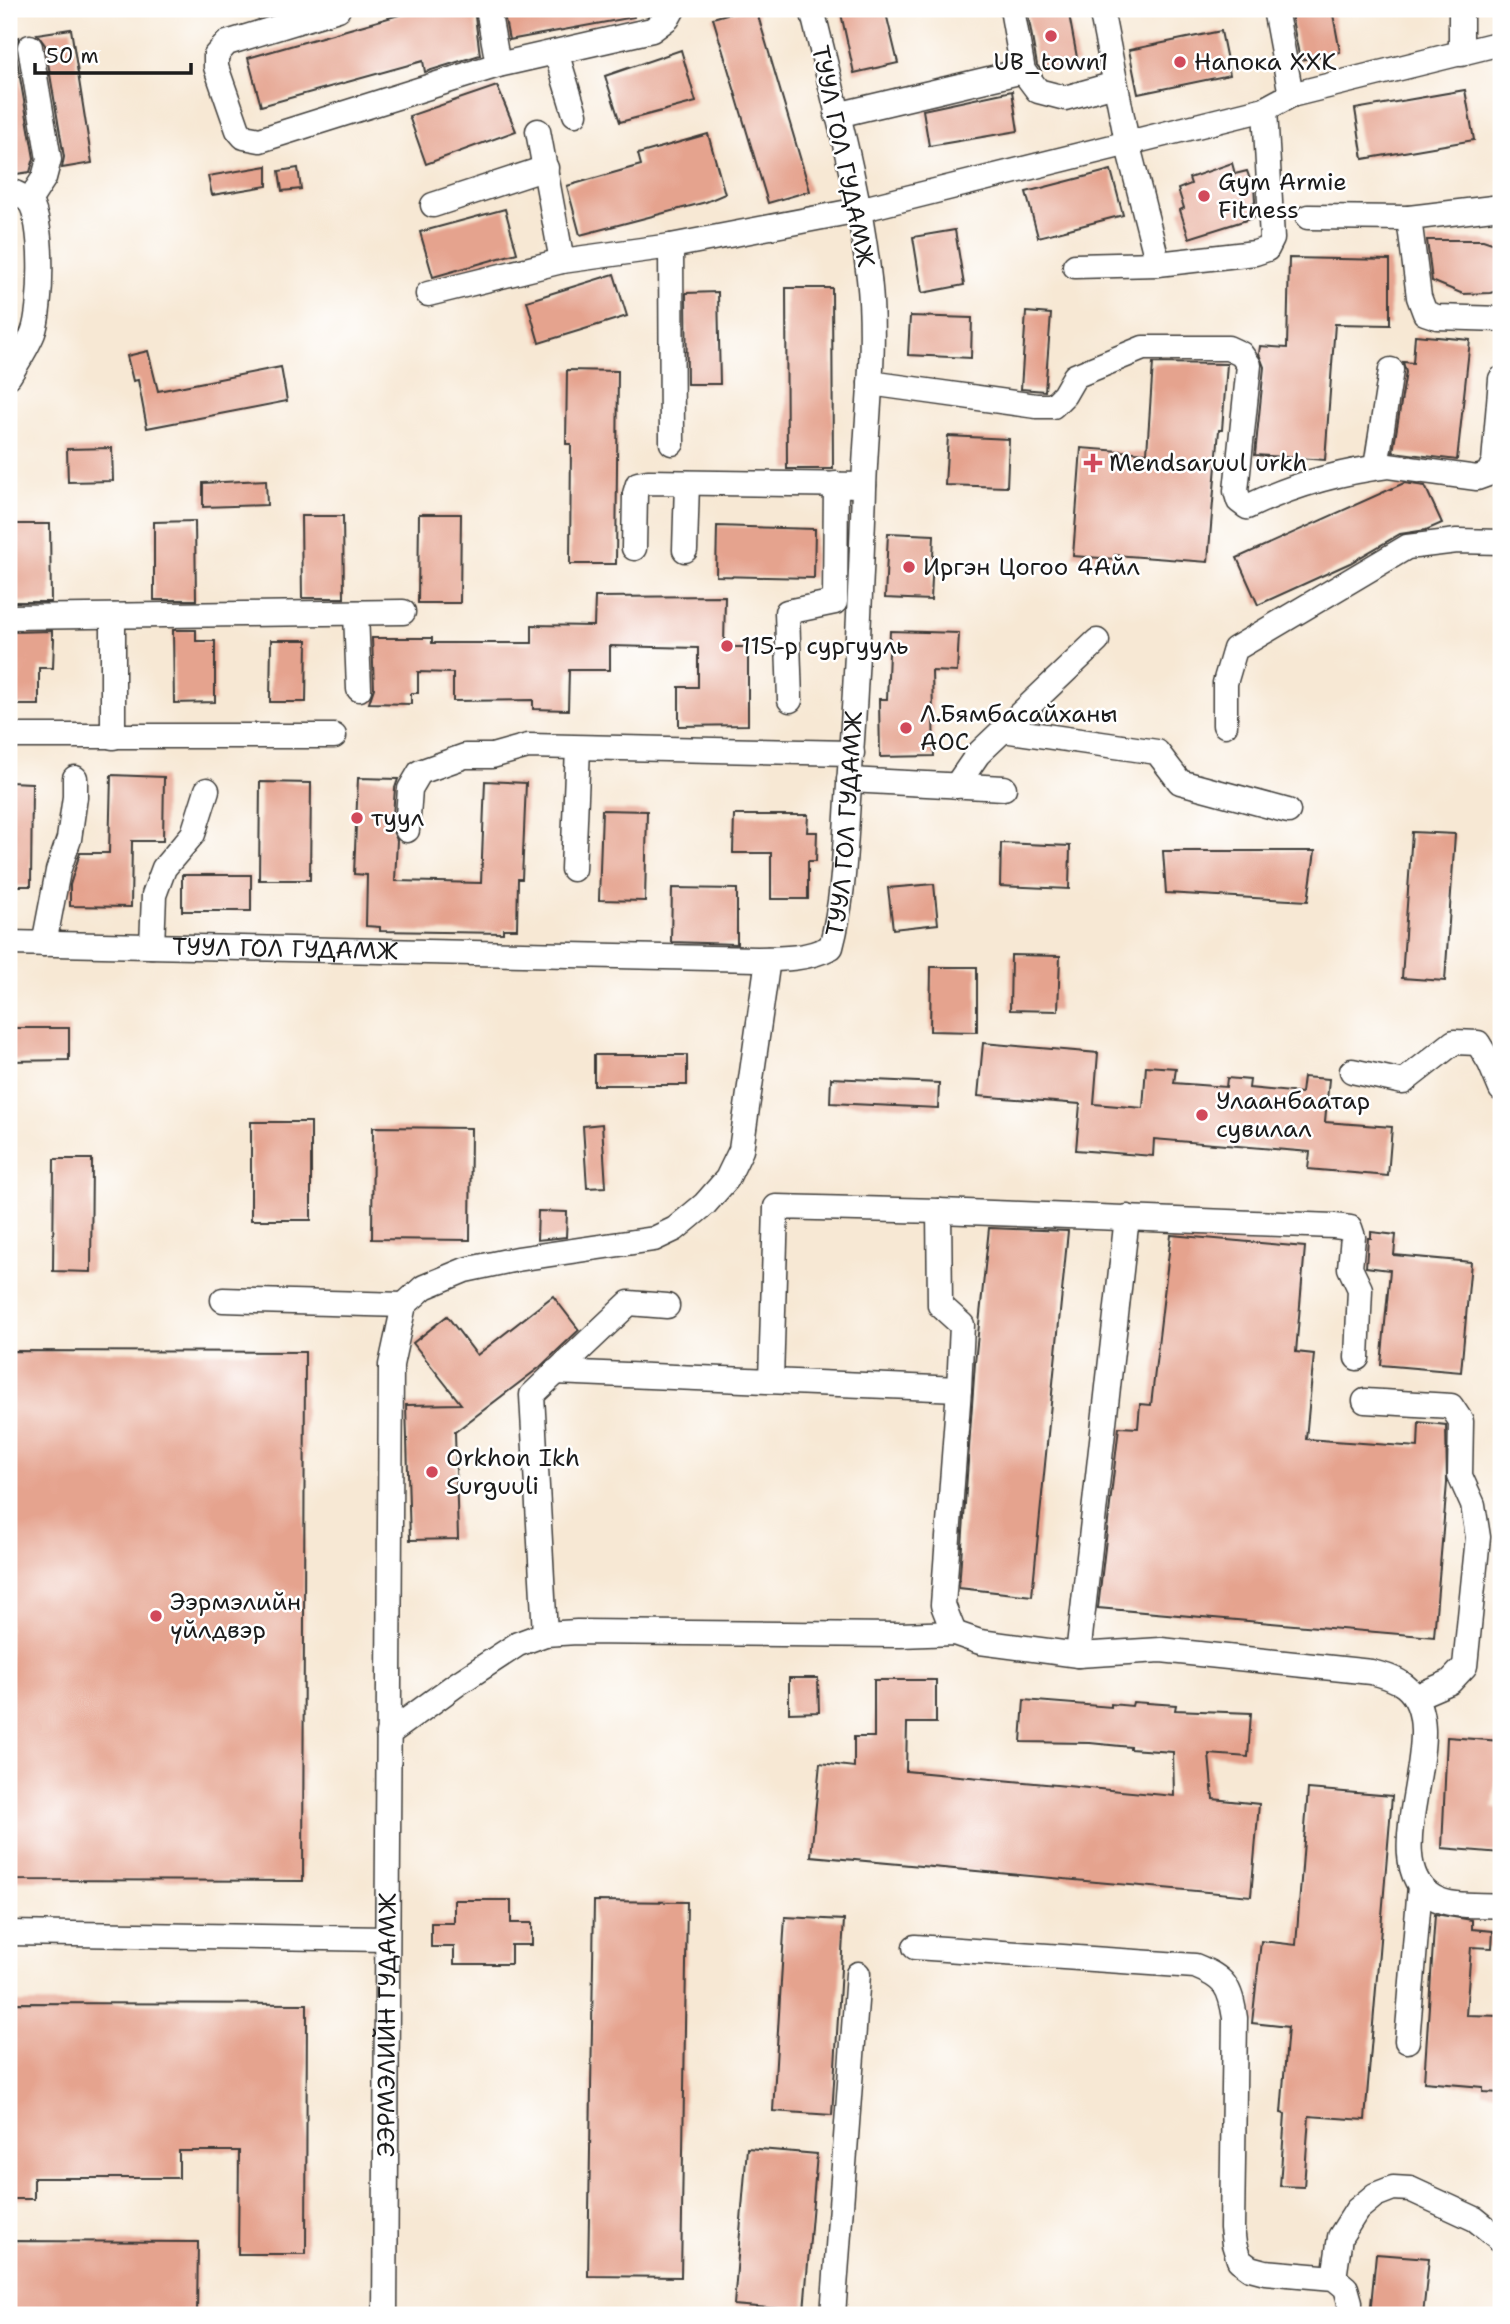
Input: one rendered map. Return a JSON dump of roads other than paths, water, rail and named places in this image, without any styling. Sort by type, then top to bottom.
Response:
[{"type":"street","points":[[338,9],[227,43],[216,55],[216,67],[239,130],[244,136],[261,140],[498,65],[652,30],[667,18],[673,9]]},
{"type":"street","points":[[488,9],[498,65]]},
{"type":"street","name":"ТУУЛ ГОЛ ГУДАМЖ","points":[[9,943],[768,959],[817,954],[831,947],[837,923],[861,612],[870,383],[869,279],[859,210],[812,9]]},
{"type":"street","points":[[1012,9],[1023,71],[1038,90],[1065,98],[1115,83]]},
{"type":"street","points":[[1101,9],[1127,142],[1158,264]]},
{"type":"street","points":[[1275,9],[1292,95]]},
{"type":"street","points":[[1461,9],[1461,54]]},
{"type":"street","points":[[428,294],[562,261],[671,246],[859,210],[1265,109],[1292,95],[1501,43]]},
{"type":"street","points":[[9,376],[34,331],[40,286],[35,213],[19,195],[44,178],[49,159],[30,47]]},
{"type":"street","points":[[556,52],[575,114]]},
{"type":"street","points":[[837,115],[1023,71]]},
{"type":"street","points":[[1075,266],[1158,264],[1255,253],[1267,249],[1272,239],[1265,109]]},
{"type":"street","points":[[538,131],[562,261]]},
{"type":"street","points":[[433,205],[546,168]]},
{"type":"street","points":[[1308,217],[1409,218],[1501,207]]},
{"type":"street","points":[[1409,218],[1419,297],[1425,313],[1437,317],[1501,319]]},
{"type":"street","points":[[671,246],[672,443]]},
{"type":"street","points":[[870,383],[1036,406],[1053,405],[1064,395],[1076,376],[1143,348],[1228,348],[1241,354],[1249,365],[1236,491],[1239,501],[1247,506],[1281,491],[1354,470],[1376,467],[1388,466],[1478,478],[1488,474],[1494,462],[1501,379]]},
{"type":"street","points":[[1376,467],[1391,370]]},
{"type":"street","points":[[685,550],[687,483]]},
{"type":"street","points":[[634,548],[635,495],[638,484],[864,485]]},
{"type":"street","points":[[789,700],[787,612],[835,602],[836,484]]},
{"type":"street","points":[[1225,725],[1225,683],[1235,649],[1407,547],[1457,541],[1501,542]]},
{"type":"street","points":[[9,617],[403,612]]},
{"type":"street","points":[[356,613],[359,688]]},
{"type":"street","points":[[113,616],[113,737]]},
{"type":"street","points":[[956,786],[978,754],[1097,641]]},
{"type":"street","points":[[1003,730],[1157,752],[1180,782],[1288,811]]},
{"type":"street","points":[[9,736],[334,736]]},
{"type":"street","points":[[407,830],[410,789],[420,772],[466,756],[492,756],[528,746],[852,753]]},
{"type":"street","points":[[573,869],[578,748]]},
{"type":"street","points":[[44,944],[58,871],[69,839],[75,778]]},
{"type":"street","points":[[849,780],[1003,788]]},
{"type":"street","points":[[152,946],[153,895],[164,868],[193,834],[207,790]]},
{"type":"street","points":[[223,1300],[404,1305],[424,1287],[465,1270],[517,1259],[653,1240],[675,1229],[705,1204],[727,1179],[740,1150],[768,959]]},
{"type":"street","points":[[1352,1071],[1402,1082],[1454,1042],[1478,1043],[1501,1089]]},
{"type":"street","points":[[771,1381],[776,1207],[1127,1217],[1350,1228],[1353,1237],[1350,1268],[1360,1289],[1357,1357]]},
{"type":"street","points":[[939,1211],[940,1305],[962,1325],[943,1605],[954,1633]]},
{"type":"street","points":[[1078,1655],[1127,1217]]},
{"type":"street","points":[[545,1634],[532,1395],[629,1303],[667,1306]]},
{"type":"street","name":"ЭЭРМЭЛИЙН ГУДАМЖ","points":[[385,2315],[391,1365],[404,1305]]},
{"type":"street","points":[[555,1373],[959,1389]]},
{"type":"street","points":[[1365,1401],[1451,1406],[1461,1421],[1460,1476],[1474,1505],[1478,1537],[1465,1666],[1450,1682],[1415,1697]]},
{"type":"street","points":[[388,1734],[517,1644],[545,1634],[954,1633],[980,1642],[1078,1655],[1161,1650],[1371,1672],[1392,1678],[1406,1686],[1421,1711],[1423,1734],[1408,1859],[1420,1885],[1432,1897],[1447,1902],[1501,1906]]},
{"type":"street","points":[[1407,2040],[1420,1885]]},
{"type":"street","points":[[9,1933],[386,1939]]},
{"type":"street","points":[[915,1947],[1195,1966],[1211,1972],[1224,1982],[1232,1999],[1235,2018],[1232,2228],[1239,2260],[1251,2268],[1265,2272],[1334,2278],[1346,2288],[1350,2315]]},
{"type":"street","points":[[833,2315],[859,1974]]},
{"type":"street","points":[[1334,2278],[1340,2237],[1357,2210],[1375,2195],[1393,2188],[1409,2189],[1475,2218],[1501,2239]]},
{"type":"place","name":"UB_town1","points":[[1051,36]]},
{"type":"place","name":"Напока ХХК","points":[[1180,62]]},
{"type":"place","name":"Gym Armie Fitness","points":[[1204,196]]},
{"type":"place","name":"Mendsaruul urkh","points":[[1093,463]]},
{"type":"place","name":"Иргэн Цогоо 4Айл","points":[[909,567]]},
{"type":"place","name":"115-р сургууль","points":[[727,646]]},
{"type":"place","name":"Л.Бямбасайханы АОС","points":[[906,728]]},
{"type":"place","name":"туул","points":[[357,818]]},
{"type":"place","name":"Улаанбаатар сувилал","points":[[1202,1115]]},
{"type":"place","name":"Orkhon Ikh Surguuli","points":[[432,1472]]},
{"type":"place","name":"Ээрмэлийн үйлдвэр","points":[[156,1616]]}]
